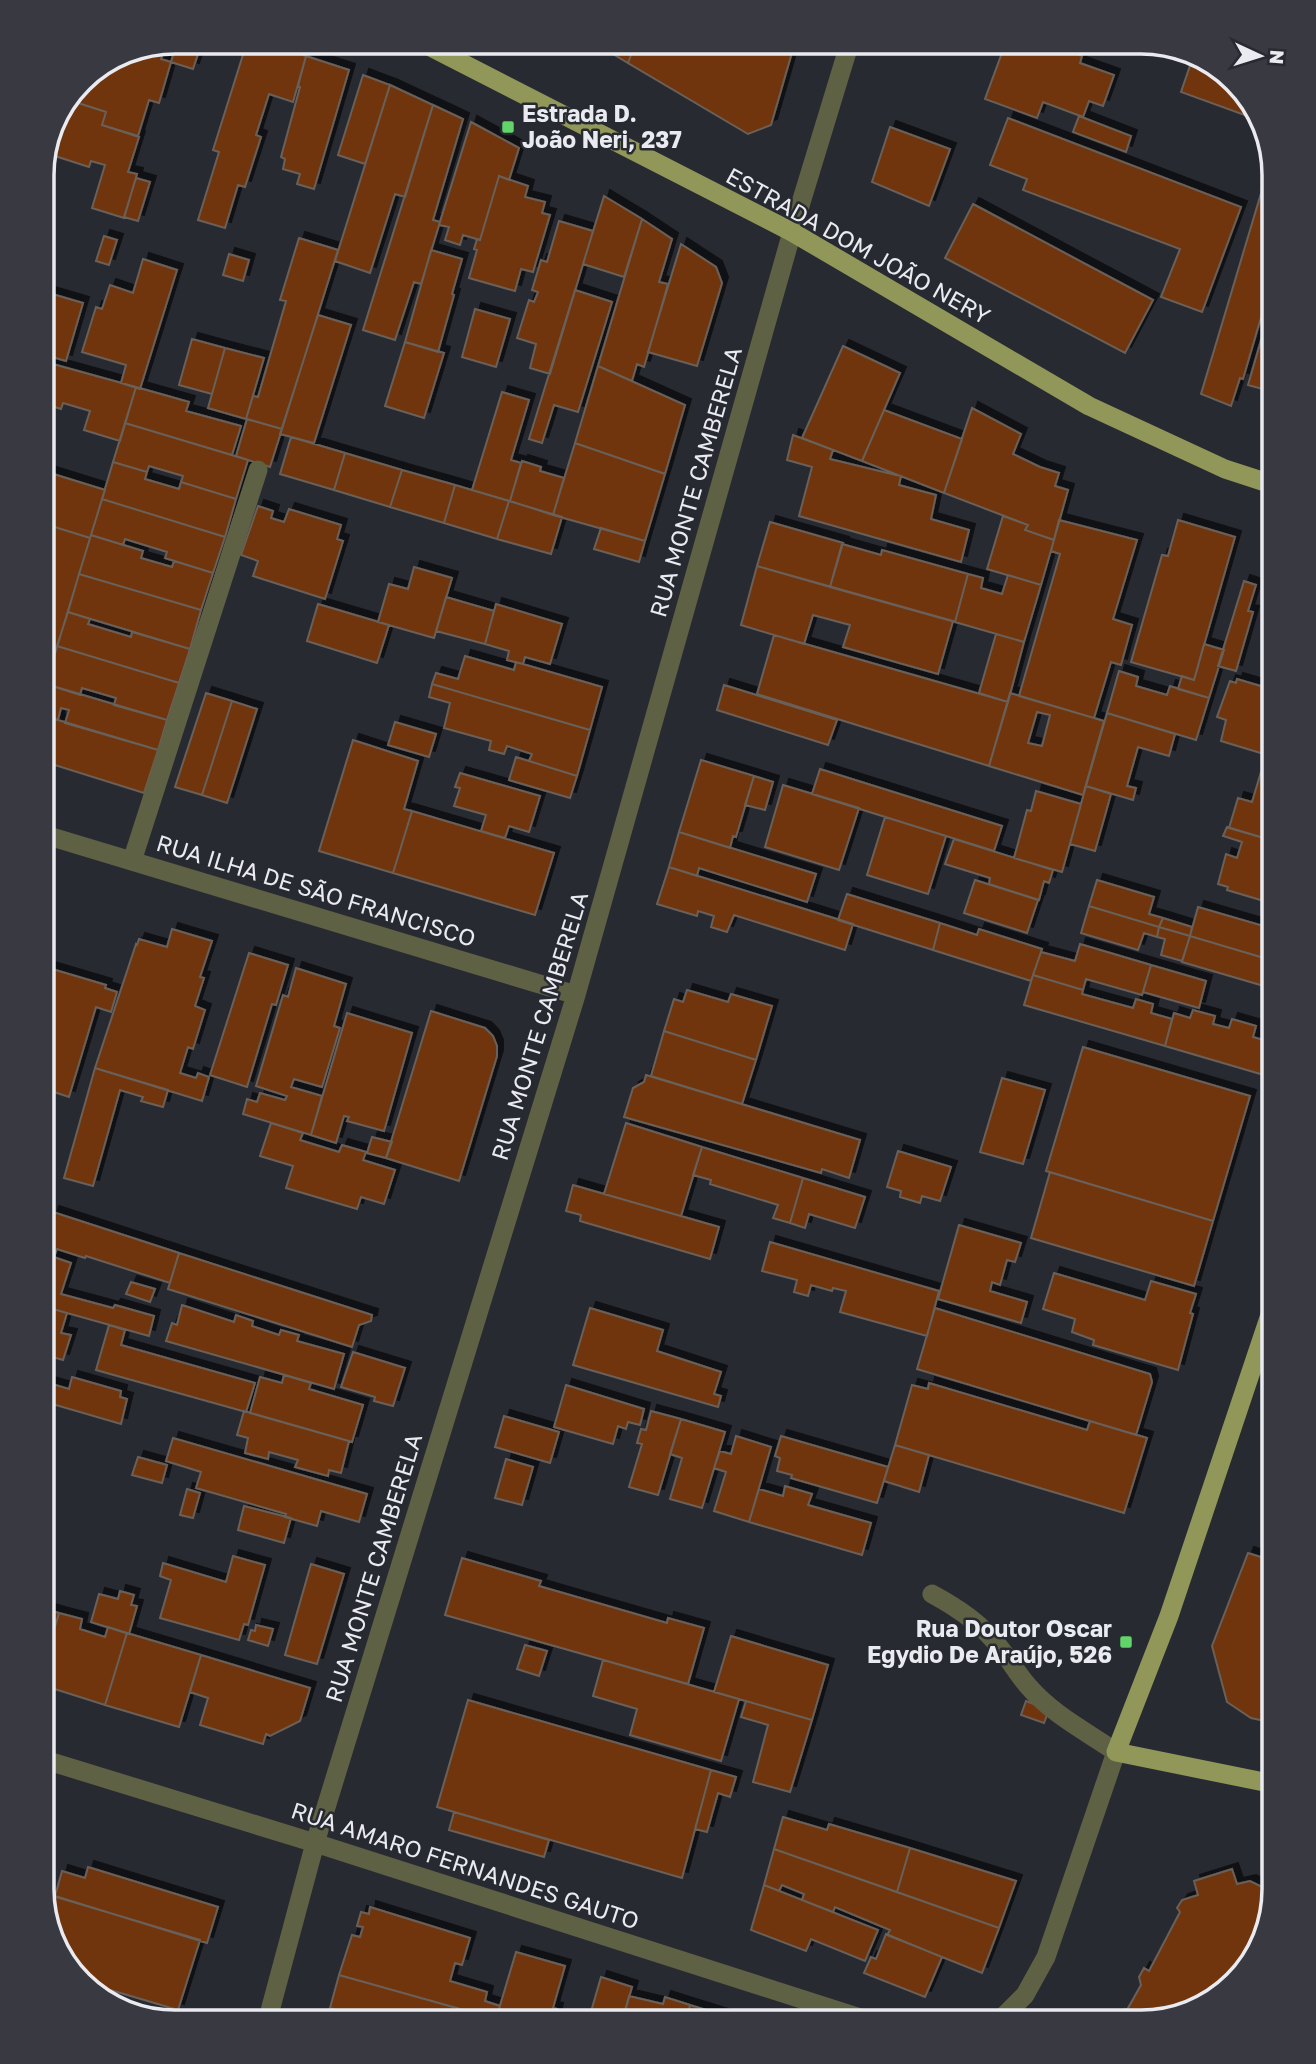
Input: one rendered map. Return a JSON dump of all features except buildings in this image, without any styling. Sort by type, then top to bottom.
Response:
[{"type":"main road","name":"ESTRADA DOM JOÃO NERY","points":[[445,54],[792,232],[1089,406],[1225,469],[1262,481]]},
{"type":"main road","points":[[1262,1339],[1169,1616],[1116,1752],[1262,1782]]},
{"type":"street","name":"RUA MONTE CAMBERELA","points":[[270,2009],[315,1843],[576,995],[792,232],[846,55]]},
{"type":"street","points":[[132,861],[258,470]]},
{"type":"street","name":"RUA ILHA DE SÃO FRANCISCO","points":[[55,838],[576,995]]},
{"type":"street","points":[[933,1594],[960,1610],[981,1627],[999,1646],[1029,1688],[1051,1708],[1116,1752],[1046,1957],[1026,1995],[1011,2010]]},
{"type":"street","name":"RUA AMARO FERNANDES GAUTO","points":[[54,1763],[315,1843],[835,2010]]},
{"type":"place","name":"Estrada D. João Neri, 237","points":[[508,127]]},
{"type":"place","name":"Rua Doutor Oscar Egydio De Araújo, 526","points":[[1126,1642]]}]
